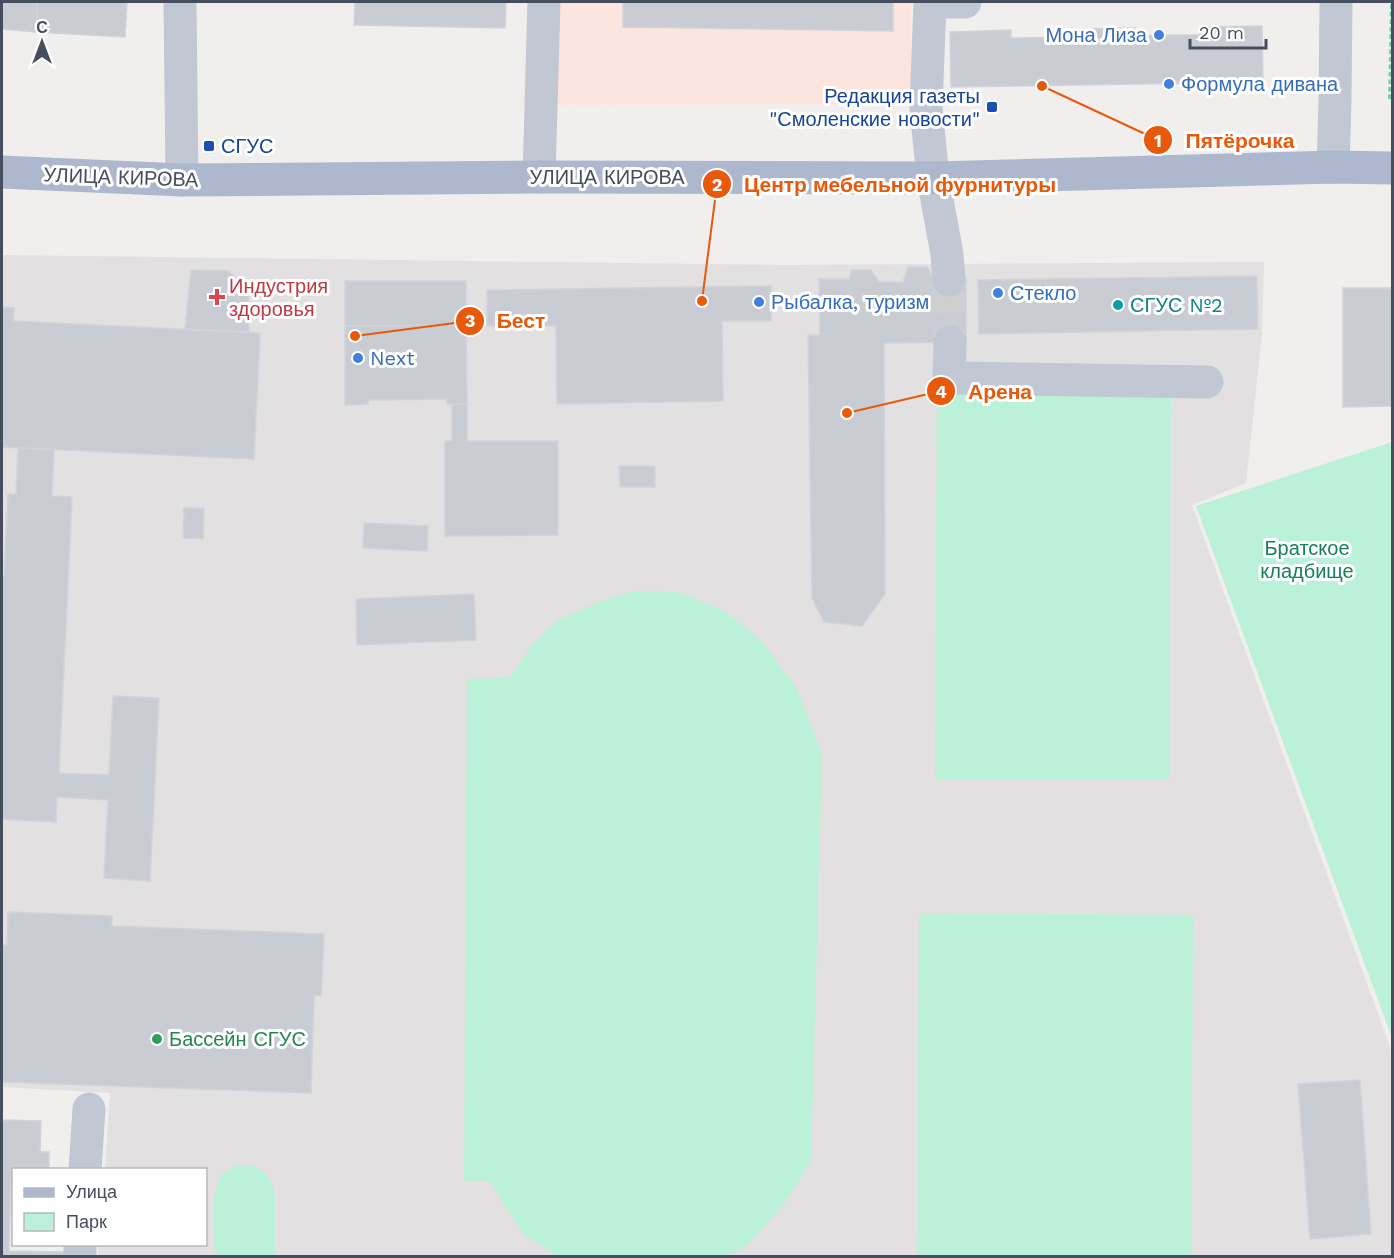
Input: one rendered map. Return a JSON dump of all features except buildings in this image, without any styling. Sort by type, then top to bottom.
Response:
[{"type":"main road","name":"УЛИЦА КИРОВА","points":[[2,172],[182,180],[539,177],[933,178],[1333,167],[1392,168]]},
{"type":"street","points":[[180,2],[182,180]]},
{"type":"street","points":[[539,177],[544,2]]},
{"type":"street","points":[[949,280],[947,254],[933,178],[926,108],[930,2],[965,2]]},
{"type":"street","points":[[1333,167],[1336,2]]},
{"type":"street","points":[[950,342],[949,378],[1207,382]]},
{"type":"street","points":[[85,1168],[89,1109]]},
{"type":"path","points":[[1390,99],[1392,2]]},
{"type":"shaded area","points":[[528,2],[911,2],[911,104],[522,105]]},
{"type":"shaded area","points":[[2,255],[787,265],[1264,262],[1262,335],[1246,483],[1192,505],[1392,1052],[1392,1256],[98,1256],[99,1246],[207,1246],[207,1168],[105,1168],[110,1093],[2,1087]]},
{"type":"green space","points":[[937,388],[1171,389],[1169,780],[935,779]]},
{"type":"green space","name":"Братское кладбище","points":[[1392,442],[1392,1038],[1196,506]]},
{"type":"green space","points":[[632,591],[679,592],[725,612],[759,638],[796,687],[822,753],[811,1161],[785,1202],[747,1246],[725,1256],[558,1256],[523,1234],[490,1182],[464,1182],[467,679],[510,678],[531,646],[559,620]]},
{"type":"green space","points":[[919,913],[1193,915],[1191,1256],[917,1256]]},
{"type":"green space","points":[[239,1165],[259,1169],[271,1181],[275,1194],[275,1256],[215,1256],[214,1204],[217,1184],[224,1173]]},
{"type":"tunnel","points":[[949,280],[950,342]]},
{"type":"place","name":"Мона Лиза","points":[[1159,35]]},
{"type":"place","name":"Формула дивана","points":[[1169,84]]},
{"type":"place","name":"Пятёрочка","points":[[1042,86]]},
{"type":"place","name":"Редакция газеты \"Смоленские новости\"","points":[[992,107]]},
{"type":"place","name":"СГУС","points":[[209,146]]},
{"type":"place","name":"Стекло","points":[[998,293]]},
{"type":"place","name":"Индустрия здоровья","points":[[217,297]]},
{"type":"place","name":"Центр мебельной фурнитуры","points":[[702,301]]},
{"type":"place","name":"Рыбалка, туризм","points":[[759,302]]},
{"type":"place","name":"СГУС №2","points":[[1118,305]]},
{"type":"place","name":"Бест","points":[[355,336]]},
{"type":"place","name":"Next","points":[[358,358]]},
{"type":"place","name":"Арена","points":[[847,413]]},
{"type":"place","name":"Бассейн СГУС","points":[[157,1039]]}]
